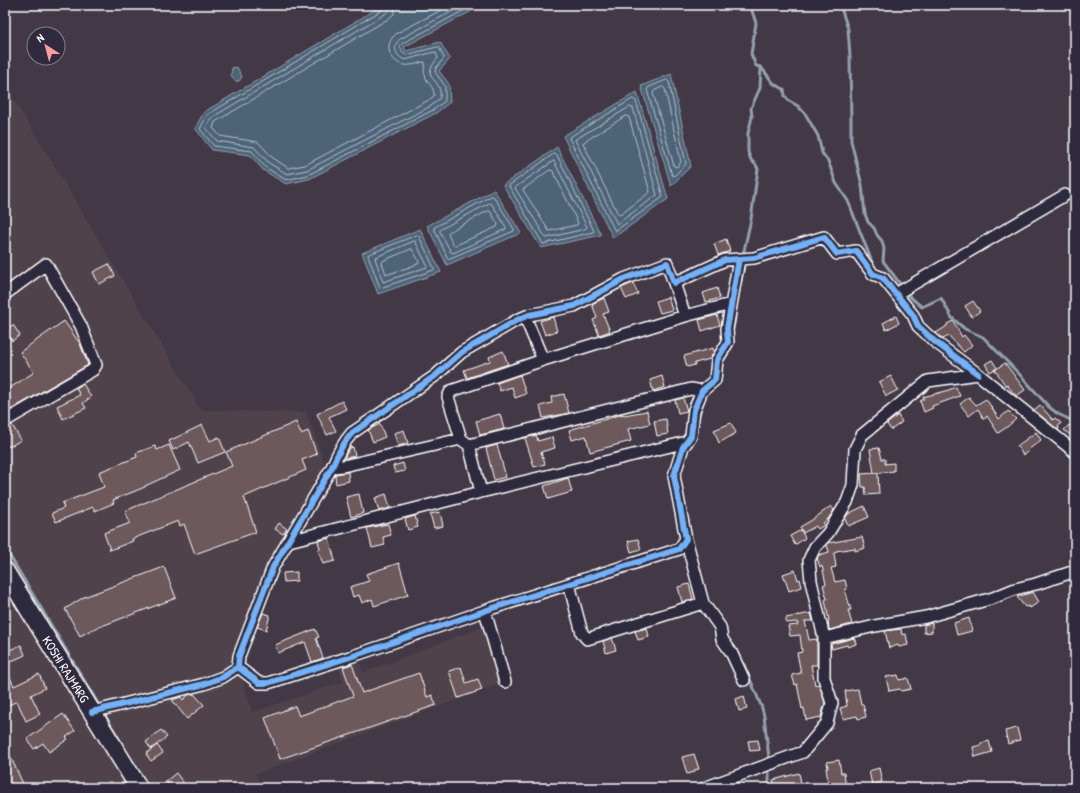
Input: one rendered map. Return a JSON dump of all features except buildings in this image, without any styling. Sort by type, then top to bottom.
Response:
[{"type":"main road","name":"KOSHI RAJMARG","points":[[5,571],[139,788]]},
{"type":"street","points":[[901,291],[1065,195]]},
{"type":"street","points":[[674,283],[725,260],[754,258],[824,237],[837,254],[856,251],[873,274],[883,278],[901,291],[918,326],[934,341],[978,374],[1075,452]]},
{"type":"street","points":[[739,259],[727,329],[728,342],[717,360],[714,380],[702,391],[694,410],[691,436],[683,447],[674,476],[686,539],[702,603],[720,627],[722,639],[731,652],[744,680]]},
{"type":"street","points":[[5,294],[46,264],[81,326],[96,365],[93,370],[5,420]]},
{"type":"street","points":[[238,667],[239,656],[273,568],[332,467],[346,439],[352,433],[435,376],[462,352],[517,320],[574,306],[624,279],[667,264],[685,316]]},
{"type":"street","points":[[481,492],[465,442],[448,397],[451,391],[543,360],[685,316],[731,304]]},
{"type":"street","points":[[525,317],[543,360]]},
{"type":"street","points":[[704,788],[803,752],[827,723],[832,703],[824,678],[824,638],[811,581],[809,560],[815,547],[828,533],[846,502],[853,485],[855,449],[862,435],[928,381],[978,374]]},
{"type":"street","points":[[332,467],[465,442],[691,389],[702,391]]},
{"type":"street","points":[[289,541],[481,492],[687,442]]},
{"type":"street","points":[[238,667],[259,683],[268,683],[350,657],[484,611],[679,549],[686,539]]},
{"type":"street","points":[[824,638],[875,626],[926,617],[993,598],[1015,589],[1036,584],[1075,571]]},
{"type":"street","points":[[569,584],[582,633],[587,639],[702,603]]},
{"type":"street","points":[[484,611],[505,682]]},
{"type":"street","points":[[92,712],[204,684],[223,677],[238,667]]},
{"type":"shaded area","points":[[5,84],[201,410],[306,412],[325,464],[268,565],[238,667],[252,712],[343,682],[337,664],[358,657],[363,673],[489,624],[505,682],[255,774],[264,788],[5,788]]},
{"type":"water","points":[[383,5],[483,5],[404,47],[406,51],[440,42],[450,59],[439,71],[449,84],[450,102],[436,113],[309,179],[286,184],[263,170],[250,155],[212,150],[195,128],[204,112]]},
{"type":"water","points":[[237,67],[242,77],[239,81],[235,81],[231,75],[232,68]]},
{"type":"water","points":[[671,74],[691,166],[671,186],[641,86]]},
{"type":"water","points":[[637,92],[668,199],[613,238],[563,136]]},
{"type":"water","points":[[557,147],[601,235],[541,248],[503,185]]},
{"type":"water","points":[[494,190],[521,233],[447,265],[427,226]]},
{"type":"water","points":[[420,229],[441,272],[378,294],[362,253]]},
{"type":"waterway","points":[[739,290],[744,267],[743,255],[751,219],[758,169],[751,160],[748,152],[748,133],[752,117],[751,108],[760,88],[761,67],[756,66],[751,54],[756,23],[750,5]]},
{"type":"waterway","points":[[840,5],[848,29],[850,56],[851,141],[862,185],[865,214],[868,222],[874,228],[882,241],[884,249],[883,261],[909,296],[922,307],[941,298],[952,318],[965,329],[983,337],[1049,407],[1058,414],[1075,422]]},
{"type":"waterway","points":[[761,67],[774,84],[784,89],[785,96],[789,101],[798,106],[806,115],[818,136],[822,153],[828,161],[836,183],[848,201],[872,262]]},
{"type":"waterway","points":[[732,333],[735,312]]},
{"type":"waterway","points":[[724,359],[731,347]]},
{"type":"waterway","points":[[698,418],[704,400]]},
{"type":"waterway","points":[[5,548],[124,747]]},
{"type":"waterway","points":[[738,655],[743,662],[762,708],[769,758]]},
{"type":"waterway","points":[[137,769],[149,788]]},
{"type":"waterway","points":[[769,772],[769,788]]},
{"type":"cycle path","points":[[92,712],[204,684],[223,677],[238,667],[239,656],[273,567],[332,467],[340,449],[352,433],[435,376],[462,352],[517,320],[529,315],[574,306],[624,279],[667,263],[674,283],[725,260],[754,258],[824,237],[837,254],[856,251],[873,274],[883,278],[913,315],[918,326],[934,341],[978,374]]},
{"type":"cycle path","points":[[238,667],[259,683],[268,683],[350,657],[493,608],[679,549],[686,539],[674,476],[683,447],[691,436],[694,410],[702,391],[715,380],[717,360],[728,342],[727,329],[739,259]]}]
